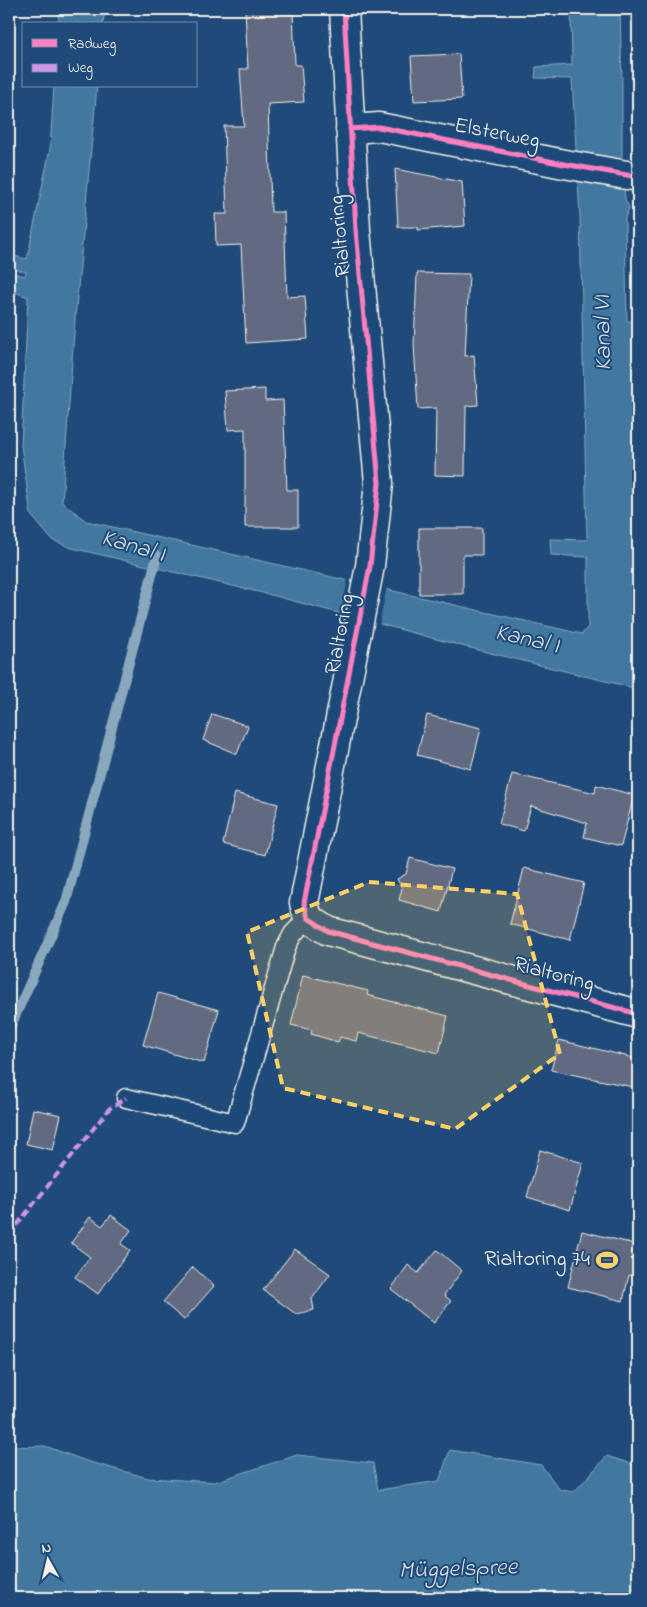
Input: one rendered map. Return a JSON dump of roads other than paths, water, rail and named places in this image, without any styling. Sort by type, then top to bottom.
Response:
[{"type":"street","name":"Rialtoring","points":[[344,9],[356,230],[379,483],[370,566],[356,646],[304,903],[308,918],[328,931],[638,1014]]},
{"type":"street","name":"Elsterweg","points":[[350,129],[379,127],[564,164],[636,176]]},
{"type":"lane","points":[[126,1098],[235,1123],[286,947],[293,934],[308,918]]},
{"type":"water","points":[[59,9],[105,9],[103,22],[58,22]]},
{"type":"water","points":[[571,9],[620,9],[622,158],[625,199],[629,208],[625,218],[627,321],[638,321],[638,401],[635,401],[632,469],[636,530],[638,533],[638,562],[634,566],[633,624],[638,637],[638,689],[462,646],[275,596],[72,548],[52,540],[31,515],[21,446],[28,297],[9,290],[9,272],[25,276],[26,272],[9,267],[9,255],[27,259],[50,149],[54,88],[97,88],[75,319],[62,502],[86,521],[582,634],[588,627],[588,557],[551,555],[550,539],[587,540],[580,217],[572,79],[535,78],[536,67],[572,65]]},
{"type":"water","name":"Müggelspree","points":[[45,1446],[86,1461],[148,1478],[215,1482],[297,1455],[373,1463],[378,1490],[439,1481],[450,1450],[541,1465],[560,1490],[574,1492],[607,1456],[638,1466],[638,1598],[9,1598],[9,1447]]},
{"type":"waterway","name":"Kanal I","points":[[9,1030],[66,902],[157,556]]},
{"type":"place","name":"Rialtoring 74","points":[[607,1260]]},
{"type":"water label","name":"Kanal VI","points":[[604,333]]}]
